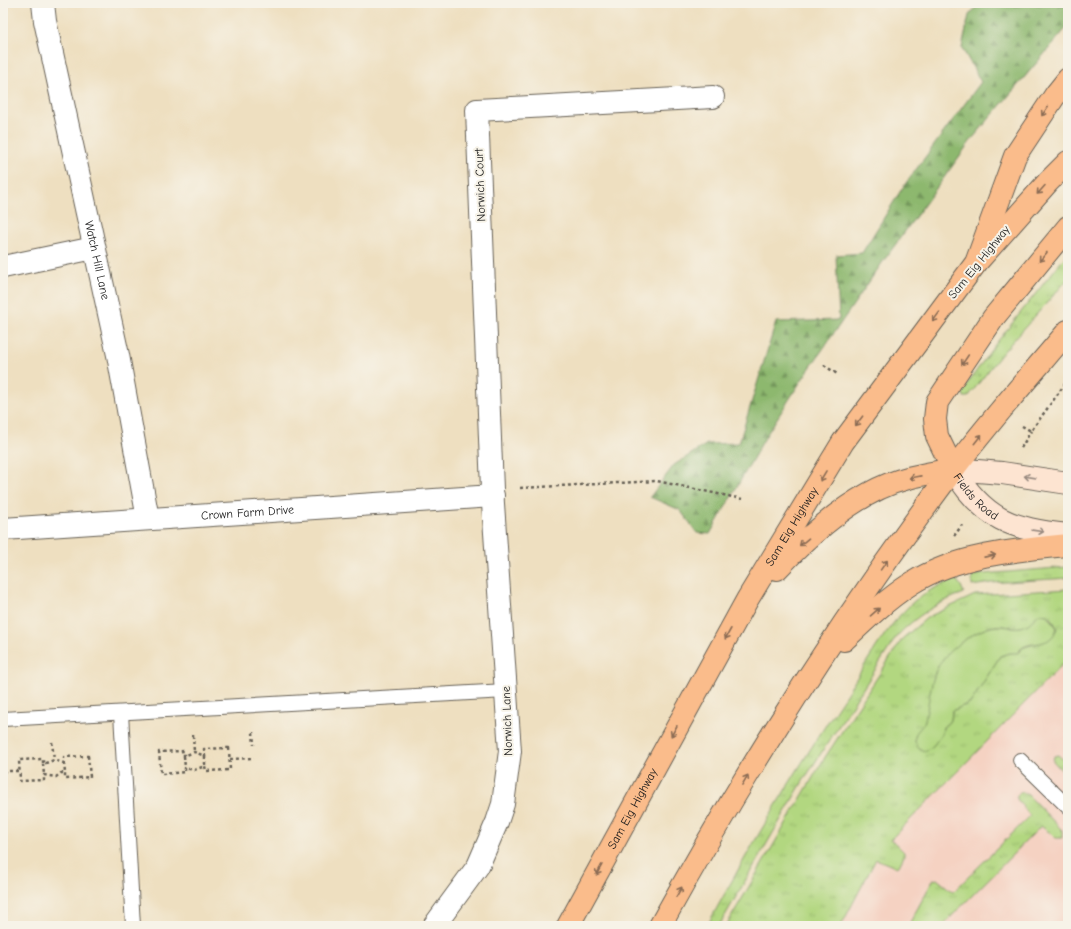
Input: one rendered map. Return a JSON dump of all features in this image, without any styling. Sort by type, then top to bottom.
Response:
[{"type":"main road","points":[[976,263],[1015,156],[1056,94],[1068,80]]},
{"type":"main road","name":"Sam Eig Highway","points":[[568,926],[747,600],[843,442],[976,263],[1048,182],[1068,162]]},
{"type":"main road","points":[[953,469],[937,436],[935,419],[937,402],[994,316],[1068,227]]},
{"type":"main road","points":[[660,926],[743,782],[807,678],[884,565],[953,469],[1068,331]]},
{"type":"main road","points":[[747,600],[796,549],[837,515],[872,493],[907,478],[953,469]]},
{"type":"main road","name":"Fields Road","points":[[953,469],[1002,473],[1068,483]]},
{"type":"main road","name":"Fields Road","points":[[953,469],[966,491],[978,503],[998,518],[1033,531],[1068,535]]},
{"type":"main road","points":[[807,678],[839,645],[882,605],[913,583],[933,572],[967,561],[1006,553],[1068,545]]},
{"type":"street","name":"Watch Hill Lane","points":[[43,3],[45,21],[118,355],[148,519]]},
{"type":"street","name":"Norwich Court","points":[[493,496],[477,110],[713,97]]},
{"type":"street","points":[[3,267],[94,248]]},
{"type":"street","name":"Crown Farm Drive","points":[[3,529],[493,496]]},
{"type":"street","name":"Norwich Lane","points":[[434,926],[478,866],[498,822],[503,804],[510,751],[493,496]]},
{"type":"lane","points":[[3,718],[121,713],[506,691]]},
{"type":"lane","points":[[121,713],[133,926]]},
{"type":"lane","points":[[1020,760],[1068,807]]},
{"type":"path","points":[[824,366],[837,374]]},
{"type":"path","points":[[1018,452],[1031,431],[1065,384]]},
{"type":"path","points":[[1020,424],[1031,431]]},
{"type":"path","points":[[520,488],[657,481],[742,499]]},
{"type":"path","points":[[253,732],[254,745]]},
{"type":"path","points":[[193,735],[194,752]]},
{"type":"path","points":[[52,742],[54,760]]},
{"type":"path","points":[[229,748],[230,770],[206,771],[205,756],[204,749],[229,748]]},
{"type":"path","points":[[184,751],[185,768],[185,772],[161,774],[159,752],[184,751]]},
{"type":"path","points":[[184,756],[194,752],[205,756]]},
{"type":"path","points":[[88,756],[90,777],[65,779],[64,763],[64,757],[88,756]]},
{"type":"path","points":[[230,759],[254,758]]},
{"type":"path","points":[[43,759],[44,780],[20,781],[19,770],[19,760],[43,759]]},
{"type":"path","points":[[43,764],[54,760],[64,763]]},
{"type":"path","points":[[185,768],[194,770],[205,766]]},
{"type":"path","points":[[3,771],[19,770]]},
{"type":"path","points":[[44,775],[56,777],[61,774],[65,774]]},
{"type":"shaded area","points":[[1068,598],[1068,926],[767,926]]},
{"type":"green space","points":[[980,3],[1068,3],[1068,26],[972,139],[882,263],[801,381],[767,434],[710,534],[697,533],[680,510],[650,497],[674,465],[707,444],[739,443],[776,322],[839,320],[836,255],[862,253],[903,187],[981,82],[962,48],[969,15]]},
{"type":"green space","points":[[1068,253],[1068,279],[1003,352],[968,397],[964,397],[962,391],[994,346]]},
{"type":"green space","points":[[1068,567],[1068,578],[991,583],[972,586],[972,575]]},
{"type":"green space","points":[[956,579],[964,593],[945,601],[928,611],[911,623],[897,636],[803,781],[719,926],[707,926],[793,777],[884,635],[900,615],[919,597]]},
{"type":"green space","points":[[1068,589],[1068,659],[891,839],[904,852],[904,856],[899,866],[895,867],[876,859],[841,926],[726,926],[822,762],[903,638],[928,617],[975,595]],"holes":[[[1043,614],[1051,617],[1057,628],[1053,634],[1042,642],[1022,648],[1020,652],[1000,656],[971,702],[952,711],[951,720],[943,727],[943,731],[933,746],[915,742],[917,733],[925,721],[928,705],[932,695],[935,672],[941,661],[954,648],[979,631],[988,628],[995,626],[1016,628],[1023,627]]]},
{"type":"green space","points":[[1040,614],[1047,615],[1057,628],[1054,635],[1050,639],[1041,643],[1026,646],[1018,653],[1009,653],[1000,656],[971,702],[952,711],[951,720],[943,727],[942,734],[933,746],[925,751],[919,748],[915,735],[924,722],[936,671],[947,654],[970,636],[981,631],[997,626],[1021,627],[1027,625]]},
{"type":"green space","points":[[1058,755],[1068,764],[1068,777],[1053,761],[1054,756]]},
{"type":"green space","points":[[1022,792],[1028,795],[1062,830],[1062,838],[1056,838],[1041,826],[942,926],[908,926],[933,880],[937,879],[953,892],[1030,816],[1017,799],[1017,795]]}]
